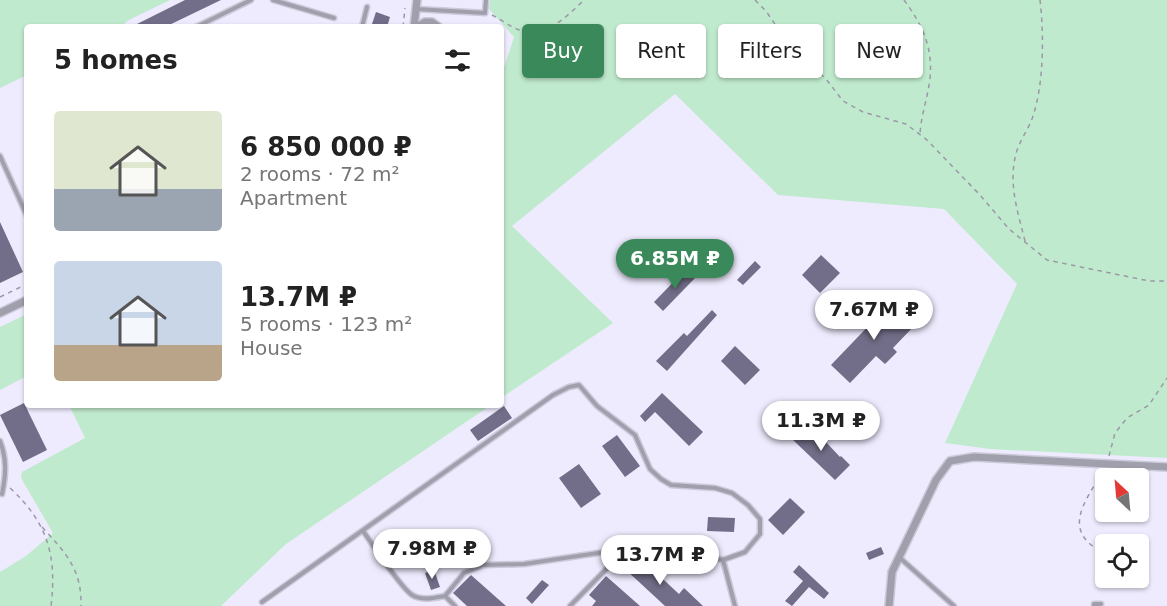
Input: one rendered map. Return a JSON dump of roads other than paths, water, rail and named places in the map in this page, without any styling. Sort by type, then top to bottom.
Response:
[{"type":"street","points":[[416,24],[417,0]]},
{"type":"street","points":[[0,313],[24,301]]},
{"type":"street","points":[[889,606],[892,572],[936,480],[951,461],[974,457],[1167,467]]},
{"type":"lane","points":[[202,24],[251,0]]},
{"type":"lane","points":[[273,0],[334,18]]},
{"type":"lane","points":[[416,9],[485,13],[486,0]]},
{"type":"lane","points":[[363,24],[367,6]]},
{"type":"lane","points":[[0,156],[24,209]]},
{"type":"lane","points":[[262,602],[554,395],[568,387],[579,385],[597,406],[635,435],[650,469],[661,479],[671,485],[715,488],[732,493],[760,519],[760,534],[745,552],[723,560],[632,543],[570,606]]},
{"type":"lane","points":[[0,441],[6,459],[2,494]]},
{"type":"lane","points":[[363,531],[403,585],[413,595],[428,600],[445,596],[464,573],[483,565],[524,564],[626,549]]},
{"type":"lane","points":[[899,558],[954,606]]},
{"type":"lane","points":[[723,560],[735,606]]},
{"type":"lane","points":[[445,596],[455,606]]},
{"type":"lane","points":[[1094,606],[1094,604],[1101,604]]}]
